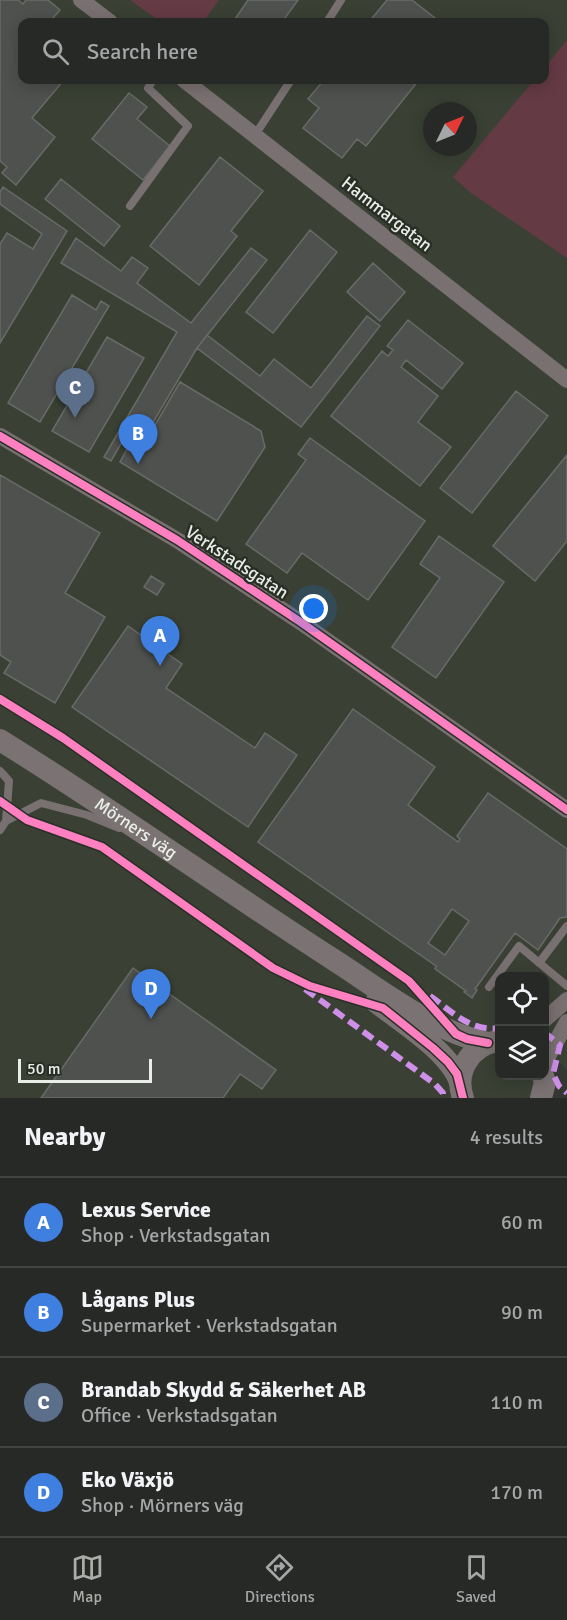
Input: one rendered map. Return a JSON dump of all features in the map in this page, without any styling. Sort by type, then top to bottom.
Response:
[{"type":"main road","name":"Mörners väg","points":[[0,740],[76,787],[271,919],[422,1016],[467,1039],[494,1042]]},
{"type":"main road","name":"Mörners väg","points":[[271,919],[433,1048],[457,1074],[460,1092]]},
{"type":"main road","points":[[460,1092],[461,1072],[468,1058],[481,1046],[494,1042]]},
{"type":"street","points":[[81,0],[105,18]]},
{"type":"street","name":"Hammargatan","points":[[189,84],[567,380]]},
{"type":"street","name":"Verkstadsgatan","points":[[0,436],[187,546],[312,629],[567,810]]},
{"type":"street","points":[[549,1016],[567,1000]]},
{"type":"street","points":[[545,1083],[548,1056],[567,1023]]},
{"type":"lane","points":[[330,18],[341,0]]},
{"type":"lane","points":[[130,206],[188,126],[148,88],[150,84]]},
{"type":"lane","points":[[255,135],[288,84]]},
{"type":"lane","points":[[0,771],[9,781],[6,821]]},
{"type":"lane","points":[[0,830],[6,821],[41,803],[87,815],[164,846]]},
{"type":"lane","points":[[539,963],[567,926]]},
{"type":"lane","points":[[489,987],[519,946],[567,986]]},
{"type":"shaded area","points":[[0,0],[567,0],[567,1070],[558,1061],[549,1072],[549,972],[495,972],[495,1080],[543,1080],[529,1098],[0,1098]]},
{"type":"shaded area","points":[[130,0],[219,0],[206,18],[155,18]]},
{"type":"shaded area","points":[[567,40],[567,258],[471,193],[453,177],[471,156],[477,156],[477,148],[531,84],[549,84],[549,62]]},
{"type":"building","points":[[0,0],[18,0],[23,4],[26,0],[48,0],[60,10],[53,18],[18,18],[18,84],[61,84],[32,118],[55,137],[16,185],[2,173],[7,167],[0,161]]},
{"type":"building","points":[[248,0],[298,0],[285,18],[236,18]]},
{"type":"building","points":[[387,0],[412,0],[435,18],[372,18]]},
{"type":"building","points":[[321,84],[416,84],[366,146],[357,139],[342,158],[303,128],[319,108],[308,99]]},
{"type":"building","points":[[129,93],[147,107],[137,119],[170,146],[143,180],[92,139]]},
{"type":"building","points":[[220,157],[263,191],[231,231],[237,236],[199,285],[150,246]]},
{"type":"building","points":[[61,179],[120,226],[104,246],[45,199]]},
{"type":"building","points":[[3,187],[67,231],[0,343],[0,244],[7,233],[33,249],[42,234],[0,204],[0,192]]},
{"type":"building","points":[[310,230],[337,252],[273,333],[246,312]]},
{"type":"building","points":[[76,238],[121,271],[132,257],[148,268],[137,283],[191,323],[251,248],[267,260],[197,348],[148,431],[133,423],[111,461],[104,457],[177,332],[61,263]]},
{"type":"building","points":[[373,263],[405,292],[380,321],[347,292]]},
{"type":"building","points":[[72,295],[96,310],[101,301],[109,306],[40,422],[8,403]]},
{"type":"building","points":[[367,316],[380,326],[301,427],[197,348],[207,335],[260,376],[274,359],[311,388]]},
{"type":"building","points":[[408,320],[463,363],[442,389],[406,360],[401,367],[438,396],[418,422],[451,447],[420,486],[331,416],[382,351],[388,356],[393,350],[387,346]]},
{"type":"building","points":[[107,337],[144,358],[89,452],[52,431]]},
{"type":"building","points":[[180,382],[261,431],[265,447],[217,521],[120,462],[136,432],[147,439]]},
{"type":"building","points":[[516,391],[548,416],[472,513],[440,488]]},
{"type":"building","points":[[310,438],[425,521],[368,600],[302,553],[287,573],[246,544],[306,460],[298,454]]},
{"type":"building","points":[[567,455],[567,541],[535,581],[493,546]]},
{"type":"building","points":[[0,475],[100,533],[65,593],[105,617],[55,703],[4,673],[11,662],[0,655]]},
{"type":"building","points":[[439,536],[504,582],[436,678],[392,647],[440,578],[420,564]]},
{"type":"building","points":[[151,576],[164,584],[157,595],[144,587]]},
{"type":"building","points":[[128,626],[182,664],[166,688],[255,748],[265,733],[297,755],[248,827],[72,707]]},
{"type":"building","points":[[353,709],[435,767],[408,805],[458,842],[460,839],[457,836],[488,793],[567,849],[567,917],[560,918],[538,950],[515,933],[475,989],[477,990],[472,998],[464,992],[466,991],[435,969],[436,966],[258,842]],"holes":[[[452,909],[469,921],[445,955],[428,943]]]},
{"type":"building","points":[[133,968],[276,1070],[262,1089],[240,1074],[223,1098],[41,1098]]},
{"type":"marked path","points":[[305,989],[435,1084],[443,1093],[443,1098]]},
{"type":"marked path","points":[[430,996],[462,1020],[480,1027],[495,1028]]},
{"type":"marked path","points":[[549,1036],[560,1045],[553,1074],[559,1086],[567,1093]]},
{"type":"cycle path","points":[[0,436],[177,540],[302,623],[567,810]]},
{"type":"cycle path","points":[[0,699],[63,738],[409,981],[456,1034],[467,1039],[488,1043]]},
{"type":"cycle path","points":[[0,801],[27,820],[102,847],[273,968],[310,986],[383,1008],[448,1062],[457,1074],[463,1098]]},
{"type":"place","name":"Brandab Skydd & Säkerhet AB","points":[[75,418]]},
{"type":"place","name":"Lågans Plus","points":[[138,464]]},
{"type":"place","name":"Lexus Service","points":[[160,666]]},
{"type":"place","name":"Eko Växjö","points":[[151,1019]]}]
